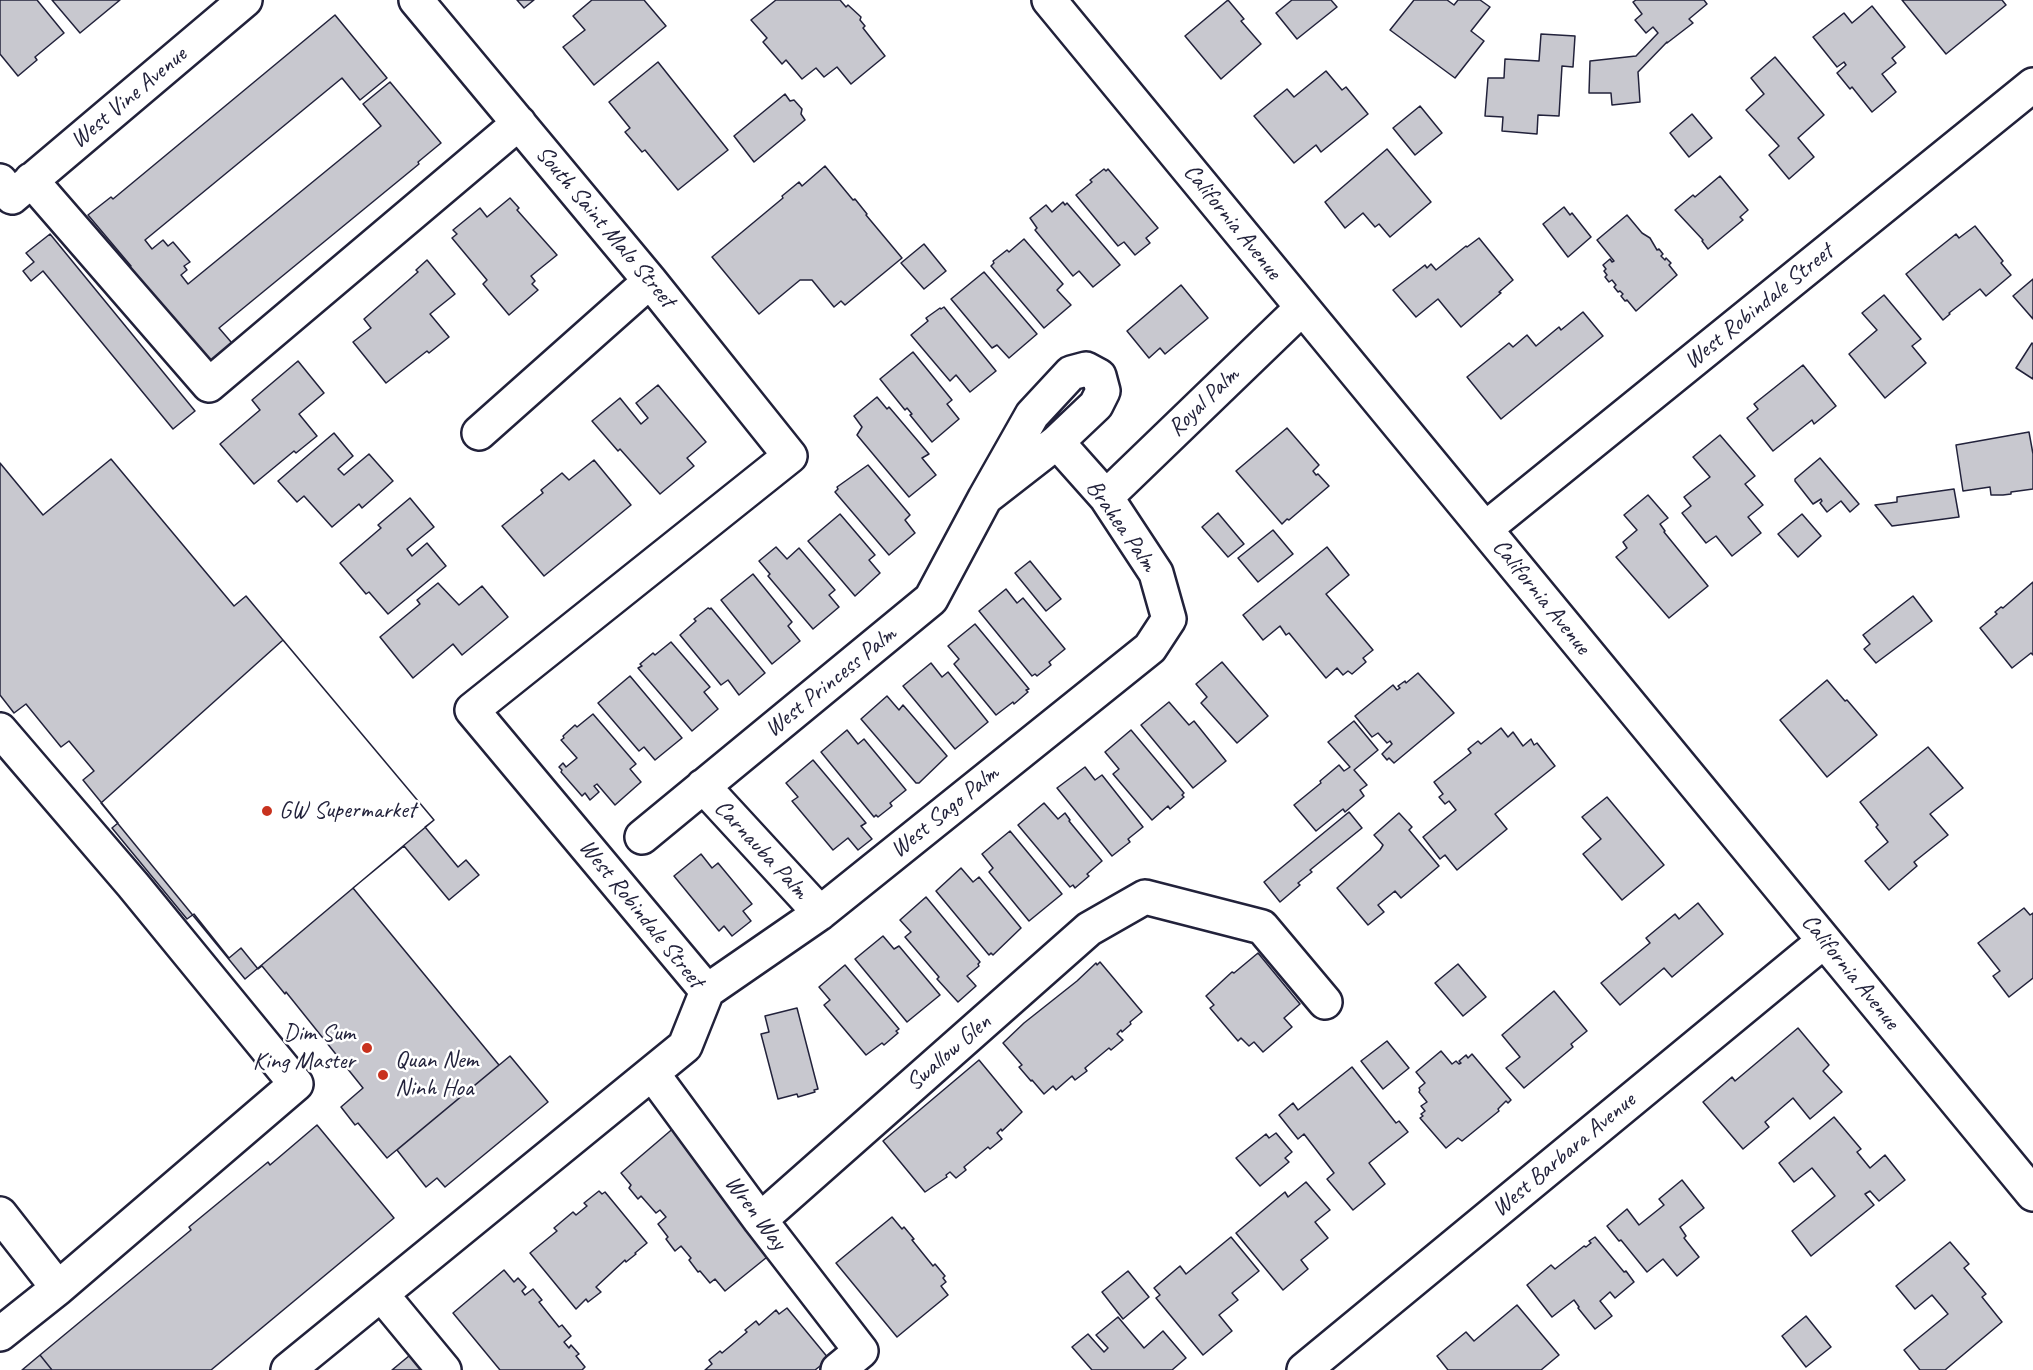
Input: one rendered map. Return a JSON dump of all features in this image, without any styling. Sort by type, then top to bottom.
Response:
[{"type":"street","name":"West Vine Avenue","points":[[14,186],[246,0]]},
{"type":"street","name":"South Saint Malo Street","points":[[416,0],[650,281],[789,456]]},
{"type":"street","name":"California Avenue","points":[[1049,0],[2033,1194]]},
{"type":"street","name":"West Robindale Street","points":[[1485,529],[2033,85]]},
{"type":"street","points":[[14,186],[209,385],[519,123]]},
{"type":"street","points":[[479,433],[650,281]]},
{"type":"street","name":"Royal Palm","points":[[1106,497],[1302,308]]},
{"type":"street","name":"West Princess Palm","points":[[642,837],[931,599],[985,498],[1032,415],[1071,373],[1086,369],[1100,376],[1103,391],[1096,405],[1057,442],[985,498]]},
{"type":"street","name":"Brahea Palm","points":[[1057,442],[1106,497],[1156,573],[1169,619]]},
{"type":"street","name":"West Robindale Street","points":[[288,1370],[685,1046],[707,991],[472,710],[789,456]]},
{"type":"street","name":"West Sago Palm","points":[[707,991],[819,913],[1150,648],[1169,619]]},
{"type":"street","points":[[0,730],[133,885],[296,1084],[0,1334]]},
{"type":"street","name":"Carnauba Palm","points":[[703,786],[819,913]]},
{"type":"street","name":"Swallow Glen","points":[[760,1220],[1089,929],[1145,897],[1262,927],[1325,1002]]},
{"type":"street","name":"West Barbara Avenue","points":[[1304,1370],[1824,940]]},
{"type":"street","name":"Wren Way","points":[[652,1073],[760,1220],[849,1360]]},
{"type":"street","points":[[0,1214],[57,1288]]},
{"type":"street","points":[[382,1295],[444,1370]]},
{"type":"building","points":[[0,0],[37,0],[64,33],[35,57],[37,60],[18,76],[0,54]]},
{"type":"building","points":[[52,0],[120,0],[80,33]]},
{"type":"building","points":[[517,0],[534,0],[524,8]]},
{"type":"building","points":[[592,0],[644,0],[666,26],[594,85],[563,47],[585,30],[573,16]]},
{"type":"building","points":[[776,0],[840,0],[861,17],[860,20],[865,26],[863,28],[885,56],[851,84],[837,67],[824,77],[816,68],[802,79],[786,60],[782,64],[763,42],[767,38],[751,20]]},
{"type":"building","points":[[1228,0],[1244,19],[1241,21],[1261,44],[1221,79],[1185,36]]},
{"type":"building","points":[[1292,0],[1331,0],[1337,7],[1297,39],[1276,13]]},
{"type":"building","points":[[1414,0],[1447,0],[1454,5],[1458,0],[1480,0],[1490,7],[1471,31],[1484,41],[1455,78],[1390,30]]},
{"type":"building","points":[[1636,0],[1704,0],[1707,4],[1689,19],[1693,23],[1667,42],[1638,72],[1640,102],[1612,105],[1611,93],[1589,93],[1590,61],[1636,56],[1658,33],[1653,27],[1646,33],[1635,20],[1642,14],[1633,2]]},
{"type":"building","points":[[1902,0],[2002,0],[2006,5],[1946,54]]},
{"type":"building","points":[[1872,6],[1905,47],[1892,58],[1896,63],[1882,74],[1896,92],[1872,112],[1852,87],[1850,89],[1837,73],[1846,65],[1844,62],[1837,67],[1813,37],[1844,13],[1852,23]]},
{"type":"building","points":[[335,15],[387,78],[360,100],[342,78],[145,240],[152,249],[163,240],[168,246],[173,242],[190,262],[184,266],[187,270],[181,275],[188,284],[381,126],[363,104],[390,82],[441,143],[418,162],[419,164],[219,328],[238,350],[215,369],[165,308],[161,310],[127,269],[131,266],[88,215],[111,197],[113,199]]},
{"type":"building","points":[[1541,34],[1575,36],[1573,67],[1562,66],[1559,116],[1538,115],[1537,134],[1502,131],[1503,117],[1485,116],[1488,78],[1504,78],[1505,59],[1539,61]]},
{"type":"building","points":[[1775,57],[1824,115],[1798,138],[1814,157],[1789,179],[1769,155],[1779,146],[1746,110],[1764,94],[1751,78]]},
{"type":"building","points":[[658,62],[728,150],[678,190],[645,150],[642,152],[625,132],[630,128],[609,102]]},
{"type":"building","points":[[1326,71],[1342,90],[1346,87],[1368,114],[1321,152],[1316,145],[1294,163],[1254,116],[1287,89],[1294,97]]},
{"type":"building","points":[[785,94],[790,101],[794,100],[802,109],[801,114],[805,120],[754,162],[734,136]]},
{"type":"building","points":[[1420,106],[1442,133],[1415,155],[1393,128]]},
{"type":"building","points":[[1692,114],[1712,138],[1689,157],[1670,133]]},
{"type":"building","points":[[1387,149],[1431,202],[1390,237],[1379,224],[1375,227],[1363,213],[1345,228],[1325,202]]},
{"type":"building","points":[[825,166],[853,200],[855,199],[902,258],[845,305],[841,301],[834,307],[812,280],[800,280],[759,314],[712,257],[799,182],[802,186]]},
{"type":"building","points":[[1104,169],[1106,171],[1108,169],[1158,228],[1146,238],[1150,243],[1135,255],[1124,242],[1118,246],[1076,195]]},
{"type":"building","points":[[1720,176],[1748,210],[1740,217],[1743,220],[1708,249],[1703,240],[1675,210]]},
{"type":"building","points":[[510,198],[519,208],[517,210],[557,255],[531,276],[535,281],[532,284],[538,290],[509,315],[483,284],[487,280],[452,238],[457,234],[453,230],[480,208],[487,217]]},
{"type":"building","points":[[1063,202],[1065,205],[1067,203],[1120,265],[1093,287],[1079,271],[1073,276],[1035,230],[1037,228],[1030,218],[1046,205],[1052,212]]},
{"type":"building","points":[[1564,207],[1570,215],[1572,213],[1591,237],[1568,257],[1543,224]]},
{"type":"building","points":[[1627,215],[1642,233],[1650,238],[1657,250],[1659,249],[1663,254],[1661,256],[1671,263],[1669,265],[1677,275],[1636,311],[1621,296],[1623,294],[1614,287],[1616,285],[1612,280],[1609,282],[1605,277],[1606,269],[1603,265],[1610,259],[1614,261],[1597,240]]},
{"type":"building","points":[[1975,226],[2003,261],[2001,263],[2011,275],[1986,296],[1980,289],[1943,320],[1906,274],[1956,234],[1959,238]]},
{"type":"building","points":[[50,234],[195,411],[173,429],[43,271],[31,281],[23,271],[34,262],[26,253]]},
{"type":"building","points":[[1479,238],[1513,280],[1461,327],[1438,299],[1416,317],[1393,290],[1425,265],[1427,268],[1431,264],[1436,270]]},
{"type":"building","points":[[1024,239],[1063,284],[1057,290],[1071,305],[1044,328],[991,266],[993,261],[1007,250],[1009,252]]},
{"type":"building","points":[[924,244],[946,271],[924,289],[901,263]]},
{"type":"building","points":[[427,260],[455,294],[430,314],[449,337],[386,383],[353,342],[371,328],[364,319],[418,272],[416,270]]},
{"type":"building","points":[[984,272],[1037,334],[1009,358],[997,345],[992,348],[951,299]]},
{"type":"building","points":[[2033,279],[2033,319],[2013,296]]},
{"type":"building","points":[[1181,285],[1208,318],[1165,354],[1160,348],[1149,358],[1127,331]]},
{"type":"building","points":[[1884,295],[1921,339],[1912,346],[1926,363],[1885,398],[1849,354],[1877,330],[1862,313]]},
{"type":"building","points":[[944,307],[996,371],[970,392],[956,375],[950,381],[911,335],[928,321],[926,318]]},
{"type":"building","points":[[1583,312],[1603,336],[1501,419],[1467,377],[1509,343],[1513,347],[1527,335],[1536,346],[1559,327],[1561,330]]},
{"type":"building","points":[[2033,344],[2033,379],[2016,368]]},
{"type":"building","points":[[913,352],[952,400],[947,404],[959,419],[932,442],[910,415],[912,414],[907,408],[905,410],[880,379]]},
{"type":"building","points":[[298,361],[324,393],[299,414],[317,436],[296,453],[294,451],[254,484],[220,444],[260,410],[252,400]]},
{"type":"building","points":[[1803,365],[1836,406],[1814,424],[1812,420],[1773,451],[1747,418],[1758,409],[1754,404]]},
{"type":"building","points":[[658,385],[706,442],[687,458],[694,466],[660,494],[592,421],[620,398],[641,424],[648,418],[636,403]]},
{"type":"building","points":[[877,397],[887,409],[889,407],[929,454],[922,458],[936,475],[909,497],[857,435],[862,427],[854,416]]},
{"type":"building","points":[[1287,428],[1319,465],[1313,471],[1329,486],[1282,524],[1236,471]]},
{"type":"building","points":[[2029,432],[2033,454],[2033,489],[2003,495],[1991,495],[1990,487],[1963,491],[1956,445]]},
{"type":"building","points":[[334,433],[353,456],[338,469],[344,475],[369,454],[393,481],[362,508],[359,504],[332,527],[304,496],[297,502],[278,481]]},
{"type":"building","points":[[1720,435],[1755,476],[1745,484],[1763,505],[1748,517],[1761,533],[1732,556],[1716,536],[1706,543],[1682,513],[1691,506],[1684,497],[1710,477],[1693,457]]},
{"type":"building","points":[[1820,458],[1859,504],[1850,512],[1841,501],[1827,512],[1820,503],[1821,499],[1813,504],[1795,481]]},
{"type":"building","points":[[111,459],[234,606],[246,596],[434,820],[425,827],[458,867],[466,860],[479,875],[449,900],[404,846],[353,888],[499,1065],[387,1158],[358,1123],[355,1125],[341,1107],[363,1088],[286,992],[285,994],[262,966],[258,969],[241,948],[229,958],[194,914],[187,919],[112,828],[118,823],[83,780],[94,771],[69,741],[61,747],[26,704],[14,713],[0,695],[0,463],[43,515]]},
{"type":"building","points":[[594,460],[631,505],[544,576],[502,526],[543,493],[541,490],[562,473],[569,480]]},
{"type":"building","points":[[868,465],[910,515],[905,520],[915,533],[889,555],[835,492],[837,487]]},
{"type":"building","points":[[1954,489],[1959,517],[1892,526],[1875,505],[1897,502],[1897,497]]},
{"type":"building","points":[[1648,495],[1668,518],[1660,524],[1664,532],[1708,586],[1669,618],[1616,557],[1627,548],[1623,542],[1637,530],[1624,515]]},
{"type":"building","points":[[410,498],[434,527],[407,549],[412,556],[427,543],[446,566],[388,614],[369,592],[366,594],[340,563],[381,528],[378,525]]},
{"type":"building","points":[[1218,513],[1244,544],[1228,557],[1202,527]]},
{"type":"building","points":[[840,514],[875,555],[869,560],[880,573],[855,596],[808,541]]},
{"type":"building","points":[[1802,514],[1821,536],[1798,557],[1778,534]]},
{"type":"building","points":[[1273,530],[1293,554],[1258,582],[1238,558]]},
{"type":"building","points":[[776,547],[787,559],[799,548],[835,590],[829,595],[839,607],[813,629],[768,576],[770,574],[759,561]]},
{"type":"building","points":[[1327,547],[1349,575],[1326,594],[1373,650],[1363,658],[1366,662],[1352,674],[1348,671],[1343,675],[1337,668],[1326,678],[1289,633],[1286,635],[1280,626],[1263,640],[1243,615]]},
{"type":"building","points":[[1030,561],[1061,599],[1046,611],[1015,573]]},
{"type":"building","points":[[753,574],[792,622],[788,626],[800,641],[772,664],[721,600]]},
{"type":"building","points":[[2033,582],[2033,655],[2031,653],[2012,668],[1980,628],[1997,614],[1995,612],[2003,608]]},
{"type":"building","points":[[438,583],[459,605],[482,586],[508,617],[462,655],[453,644],[413,678],[380,637],[420,604],[417,600]]},
{"type":"building","points":[[1006,589],[1017,603],[1023,598],[1065,649],[1037,676],[1035,674],[1032,676],[979,611]]},
{"type":"building","points":[[1913,596],[1932,621],[1876,663],[1864,649],[1870,644],[1863,635]]},
{"type":"building","points":[[708,608],[711,608],[765,673],[739,695],[728,680],[721,685],[680,635]]},
{"type":"building","points":[[975,624],[1029,689],[1014,704],[1013,702],[996,715],[954,664],[959,659],[948,646]]},
{"type":"building","name":"GW Supermarket","points":[[283,640],[434,820],[245,979],[101,803]]},
{"type":"building","points":[[671,642],[710,687],[704,692],[718,709],[692,731],[638,668],[653,653],[655,655]]},
{"type":"building","points":[[1222,662],[1268,716],[1237,743],[1201,703],[1207,697],[1196,684]]},
{"type":"building","points":[[931,663],[942,677],[948,672],[988,722],[955,749],[903,686]]},
{"type":"building","points":[[1418,673],[1454,713],[1394,763],[1382,754],[1392,744],[1390,741],[1387,743],[1378,733],[1372,737],[1355,716],[1393,685],[1397,690],[1400,688],[1398,686],[1405,681],[1406,683]]},
{"type":"building","points":[[630,676],[682,738],[655,760],[644,747],[639,751],[598,703]]},
{"type":"building","points":[[1827,680],[1877,735],[1827,777],[1780,720]]},
{"type":"building","points":[[887,696],[899,710],[903,705],[947,756],[919,783],[916,783],[861,719]]},
{"type":"building","points":[[1169,702],[1189,725],[1194,721],[1226,761],[1193,788],[1141,725]]},
{"type":"building","points":[[593,714],[636,764],[630,769],[641,782],[615,805],[597,784],[594,786],[599,792],[590,800],[585,793],[582,796],[559,767],[563,763],[566,767],[577,758],[561,740],[563,736]]},
{"type":"building","points":[[1354,721],[1378,750],[1354,770],[1367,785],[1360,790],[1364,796],[1345,812],[1343,809],[1316,831],[1294,805],[1339,765],[1344,771],[1350,767],[1328,742]]},
{"type":"building","points":[[1501,728],[1508,737],[1513,732],[1523,746],[1531,739],[1534,745],[1537,743],[1555,766],[1495,814],[1507,829],[1457,870],[1445,855],[1440,859],[1423,837],[1456,810],[1449,801],[1445,804],[1439,797],[1443,794],[1434,782],[1471,753],[1468,749],[1478,741],[1481,744]]},
{"type":"building","points":[[847,730],[858,744],[864,739],[906,790],[878,817],[876,815],[874,817],[821,752]]},
{"type":"building","points":[[1131,730],[1184,793],[1182,795],[1184,797],[1170,809],[1168,806],[1152,820],[1113,774],[1119,769],[1105,752]]},
{"type":"building","points":[[1928,747],[1963,788],[1930,814],[1948,835],[1914,862],[1917,866],[1889,890],[1865,861],[1888,842],[1860,802]]},
{"type":"building","points":[[813,760],[866,823],[861,826],[872,839],[858,850],[848,838],[833,850],[792,801],[798,797],[786,783]]},
{"type":"building","points":[[1085,767],[1095,780],[1102,775],[1143,827],[1128,839],[1130,842],[1112,856],[1057,788]]},
{"type":"building","points":[[1607,797],[1664,865],[1622,900],[1583,854],[1601,839],[1582,817]]},
{"type":"building","points":[[1044,803],[1058,819],[1065,813],[1102,861],[1075,888],[1073,885],[1070,887],[1018,825]]},
{"type":"building","points":[[1349,812],[1362,828],[1310,870],[1312,872],[1298,883],[1300,885],[1280,902],[1264,882]]},
{"type":"building","points":[[1399,813],[1412,827],[1409,830],[1439,866],[1401,898],[1395,891],[1378,905],[1384,912],[1368,925],[1337,888],[1380,850],[1383,845],[1374,835]]},
{"type":"building","points":[[1010,831],[1062,894],[1029,921],[989,872],[993,868],[982,854]]},
{"type":"building","points":[[701,854],[712,868],[718,863],[752,904],[743,911],[751,921],[732,936],[724,926],[719,931],[674,876]]},
{"type":"building","points":[[961,868],[973,882],[979,877],[1021,928],[993,955],[991,953],[989,955],[936,891]]},
{"type":"building","points":[[926,897],[980,962],[979,966],[967,976],[976,986],[958,1002],[905,937],[911,932],[900,920]]},
{"type":"building","points":[[1698,903],[1723,934],[1672,977],[1664,968],[1620,1005],[1601,983],[1650,943],[1646,938],[1675,914],[1679,919]]},
{"type":"building","points":[[2024,908],[2030,915],[2033,913],[2033,978],[2009,997],[1993,976],[2000,971],[1978,943]]},
{"type":"building","points":[[883,936],[894,949],[899,946],[940,995],[907,1022],[855,959]]},
{"type":"building","points":[[1258,953],[1300,1004],[1284,1018],[1292,1027],[1263,1052],[1254,1042],[1249,1046],[1241,1038],[1238,1041],[1210,1008],[1214,1005],[1206,996],[1232,972],[1234,973]]},
{"type":"building","points":[[1100,962],[1142,1012],[1122,1032],[1121,1030],[1117,1034],[1123,1040],[1111,1050],[1109,1048],[1085,1068],[1087,1071],[1075,1080],[1072,1076],[1056,1090],[1053,1086],[1044,1094],[1019,1067],[1022,1065],[1003,1043],[1024,1023]]},
{"type":"building","points":[[1458,964],[1486,997],[1463,1016],[1435,983]]},
{"type":"building","points":[[845,965],[899,1029],[896,1031],[898,1033],[884,1045],[882,1043],[866,1055],[824,1005],[830,1000],[819,987]]},
{"type":"building","points":[[1554,991],[1587,1031],[1571,1044],[1573,1047],[1524,1088],[1506,1068],[1520,1057],[1502,1035]]},
{"type":"building","points":[[797,1008],[818,1089],[798,1097],[797,1094],[778,1099],[761,1034],[769,1032],[765,1016]]},
{"type":"building","points":[[1798,1028],[1829,1065],[1823,1071],[1842,1092],[1810,1119],[1793,1098],[1765,1122],[1769,1127],[1743,1149],[1703,1102],[1732,1077],[1735,1081]]},
{"type":"building","points":[[1387,1041],[1409,1068],[1383,1089],[1361,1061]]},
{"type":"building","points":[[1441,1051],[1452,1064],[1456,1061],[1461,1063],[1459,1061],[1466,1055],[1468,1058],[1472,1054],[1511,1100],[1508,1103],[1506,1101],[1498,1109],[1499,1111],[1462,1141],[1458,1138],[1446,1148],[1420,1118],[1425,1111],[1421,1106],[1427,1102],[1419,1092],[1419,1088],[1425,1083],[1416,1072]]},
{"type":"building","points":[[510,1056],[548,1102],[445,1187],[437,1178],[426,1187],[397,1150]]},
{"type":"building","points":[[979,1060],[1022,1112],[997,1133],[1002,1139],[990,1149],[988,1147],[964,1167],[966,1170],[956,1178],[950,1172],[946,1175],[947,1177],[925,1192],[883,1141]]},
{"type":"building","points":[[1352,1067],[1396,1123],[1399,1121],[1408,1132],[1369,1163],[1385,1184],[1353,1210],[1327,1179],[1334,1173],[1304,1134],[1298,1139],[1279,1115],[1293,1103],[1298,1110]]},
{"type":"building","points":[[1834,1117],[1861,1149],[1857,1152],[1870,1168],[1885,1155],[1905,1180],[1879,1201],[1870,1191],[1865,1194],[1874,1205],[1811,1256],[1792,1231],[1835,1196],[1812,1168],[1794,1182],[1779,1163]]},
{"type":"building","points":[[317,1125],[394,1218],[211,1370],[52,1370],[40,1355],[191,1230],[189,1227],[268,1162],[270,1165]]},
{"type":"building","points":[[676,1126],[777,1249],[725,1291],[715,1279],[710,1283],[700,1271],[698,1272],[689,1260],[691,1258],[681,1246],[675,1251],[658,1224],[666,1217],[660,1210],[656,1213],[641,1196],[638,1199],[629,1188],[631,1185],[621,1173]]},
{"type":"building","points":[[1276,1133],[1292,1152],[1285,1158],[1289,1162],[1260,1186],[1236,1158],[1266,1134],[1269,1138]]},
{"type":"building","points":[[1682,1180],[1704,1208],[1680,1227],[1686,1236],[1684,1238],[1699,1257],[1677,1276],[1663,1259],[1647,1272],[1607,1226],[1627,1209],[1639,1225],[1664,1205],[1659,1199]]},
{"type":"building","points":[[1306,1182],[1330,1210],[1315,1222],[1328,1238],[1301,1260],[1308,1269],[1283,1290],[1236,1233],[1285,1192],[1288,1197]]},
{"type":"building","points":[[599,1191],[602,1194],[605,1192],[647,1243],[596,1287],[601,1292],[588,1302],[586,1299],[576,1309],[530,1253],[557,1231],[554,1228],[573,1212],[576,1215],[587,1206],[584,1203]]},
{"type":"building","points":[[892,1217],[902,1229],[904,1227],[933,1266],[935,1264],[945,1276],[943,1278],[946,1282],[941,1286],[948,1295],[897,1337],[836,1263]]},
{"type":"building","points":[[1231,1237],[1259,1271],[1232,1293],[1238,1300],[1219,1315],[1232,1331],[1203,1355],[1156,1298],[1160,1295],[1154,1288],[1180,1266],[1186,1274]]},
{"type":"building","points":[[1595,1237],[1634,1282],[1615,1298],[1610,1292],[1600,1301],[1612,1316],[1595,1329],[1574,1300],[1552,1317],[1527,1285],[1551,1265],[1555,1269],[1591,1243],[1589,1241]]},
{"type":"building","points":[[1950,1242],[1969,1264],[1964,1268],[1986,1294],[1982,1297],[2002,1322],[1945,1370],[1920,1370],[1904,1350],[1948,1314],[1932,1295],[1915,1309],[1896,1286]]},
{"type":"building","points":[[504,1270],[514,1282],[518,1278],[526,1287],[522,1291],[525,1295],[533,1289],[542,1300],[539,1302],[559,1327],[562,1325],[571,1336],[564,1342],[569,1348],[571,1345],[579,1354],[576,1356],[585,1367],[582,1370],[500,1370],[453,1313]]},
{"type":"building","points":[[1128,1271],[1149,1297],[1123,1319],[1102,1292]]},
{"type":"building","points":[[1517,1305],[1559,1355],[1541,1370],[1448,1370],[1437,1356],[1466,1332],[1474,1341]]},
{"type":"building","points":[[787,1308],[829,1359],[815,1370],[705,1370],[712,1364],[709,1360],[720,1351],[722,1353],[747,1332],[745,1330],[756,1321],[759,1325],[776,1310],[779,1314]]},
{"type":"building","points":[[1806,1316],[1831,1347],[1806,1367],[1782,1336]]},
{"type":"building","points":[[1118,1317],[1144,1348],[1163,1331],[1186,1358],[1172,1370],[1092,1370],[1072,1347],[1088,1334],[1104,1352],[1108,1348],[1096,1335]]},
{"type":"building","points":[[415,1351],[433,1370],[392,1370]]},
{"type":"building","points":[[40,1355],[52,1370],[22,1370]]},
{"type":"place","name":"GW Supermarket","points":[[267,811]]},
{"type":"place","name":"Dim Sum King Master","points":[[367,1048]]},
{"type":"place","name":"Quan Nem Ninh Hoa","points":[[383,1075]]}]
